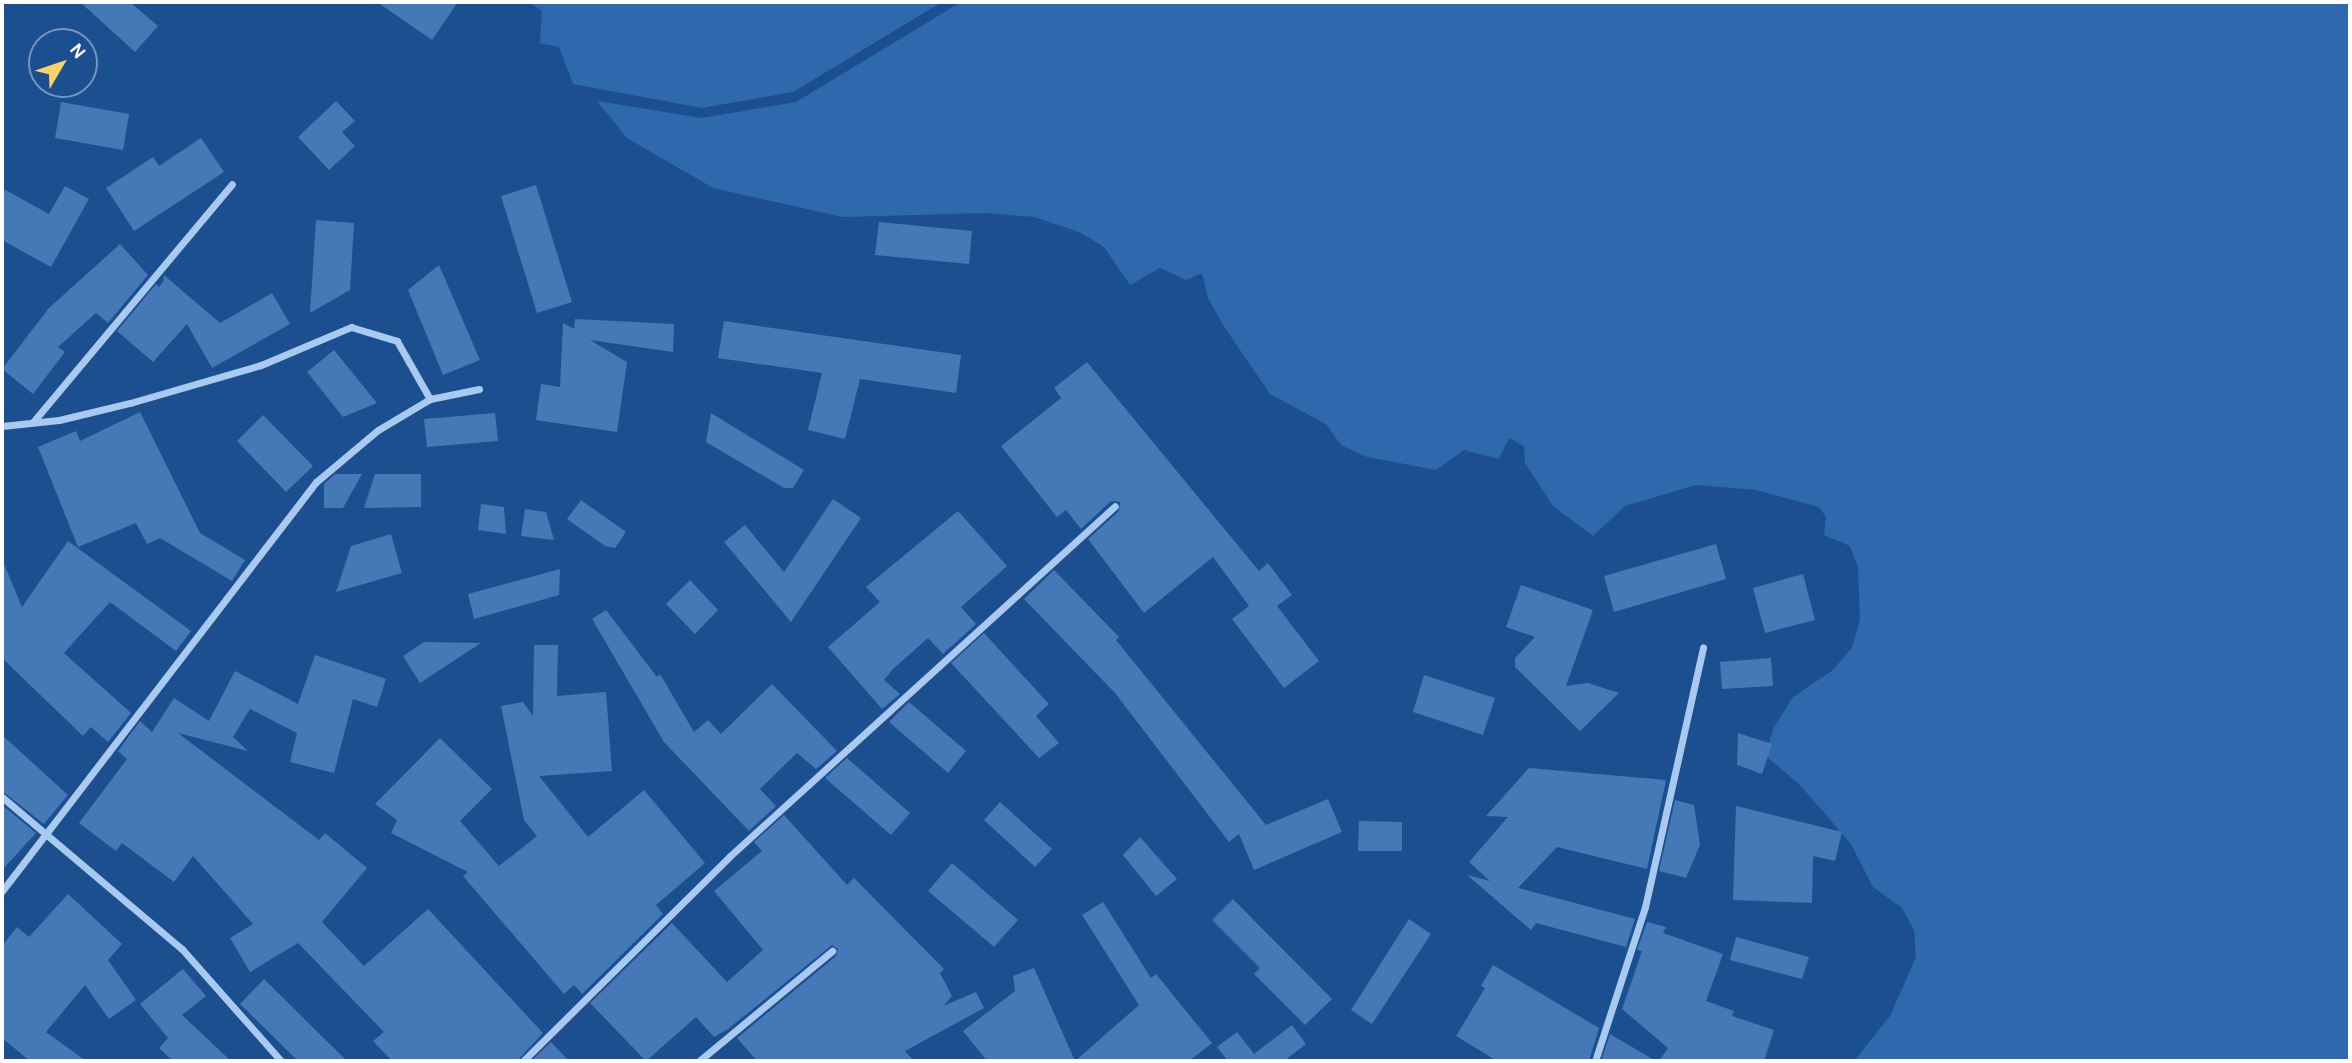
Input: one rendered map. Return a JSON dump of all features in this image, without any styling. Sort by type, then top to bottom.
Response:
[{"type":"street","points":[[33,423],[232,184]]},
{"type":"street","points":[[2,426],[33,423],[130,403],[261,365],[351,327],[397,341],[430,399]]},
{"type":"street","points":[[2,891],[48,836],[316,482],[378,430],[430,399],[479,389]]},
{"type":"street","points":[[523,1061],[730,856],[1115,506]]},
{"type":"street","points":[[1595,1061],[1646,906],[1703,647]]},
{"type":"street","points":[[2,797],[182,948],[281,1061]]},
{"type":"street","points":[[699,1061],[832,950]]},
{"type":"shaded area","points":[[529,2],[942,2],[793,92],[702,108],[573,84],[559,47],[540,43],[542,11]]},
{"type":"shaded area","points":[[961,2],[2350,2],[2350,1061],[1854,1061],[1890,1016],[1916,957],[1914,930],[1902,908],[1873,887],[1851,844],[1801,786],[1765,755],[1774,727],[1793,697],[1833,670],[1852,648],[1860,620],[1858,567],[1850,546],[1824,535],[1826,517],[1819,507],[1756,490],[1696,485],[1625,506],[1593,536],[1553,506],[1525,463],[1524,446],[1509,438],[1499,459],[1464,450],[1436,470],[1367,457],[1341,445],[1326,424],[1270,394],[1223,325],[1208,298],[1202,273],[1186,280],[1160,268],[1130,285],[1104,247],[1079,232],[1034,217],[987,213],[843,217],[713,188],[627,138],[597,101],[702,118],[796,102]]},
{"type":"building","points":[[80,2],[130,2],[158,26],[135,52]]},
{"type":"building","points":[[377,2],[458,2],[432,40]]},
{"type":"building","points":[[336,101],[355,121],[342,132],[355,146],[329,170],[298,137]]},
{"type":"building","points":[[61,102],[129,114],[123,150],[55,138]]},
{"type":"building","points":[[201,138],[224,172],[134,231],[106,188],[153,157],[159,166]]},
{"type":"building","points":[[536,185],[572,302],[537,313],[501,196]]},
{"type":"building","points":[[65,186],[89,199],[51,267],[2,240],[2,188],[49,214]]},
{"type":"building","points":[[316,220],[354,223],[350,290],[310,313]]},
{"type":"building","points":[[879,222],[972,231],[969,264],[875,255]]},
{"type":"building","points":[[120,244],[148,275],[108,323],[96,313],[58,347],[65,352],[33,394],[2,369],[49,308]]},
{"type":"building","points":[[439,265],[480,360],[443,375],[408,290]]},
{"type":"building","points":[[164,275],[220,323],[272,293],[290,324],[212,368],[187,324],[153,362],[117,331],[156,284],[159,287]]},
{"type":"building","points":[[575,319],[674,324],[673,352],[590,340],[627,362],[617,432],[536,420],[541,384],[560,387],[563,323],[574,329]]},
{"type":"building","points":[[724,321],[961,355],[956,393],[860,379],[845,439],[808,430],[822,373],[718,358]]},
{"type":"building","points":[[334,350],[377,403],[343,417],[307,372]]},
{"type":"building","points":[[1087,362],[1259,571],[1268,563],[1292,595],[1277,606],[1319,661],[1284,688],[1232,619],[1249,606],[1213,557],[1144,613],[1088,539],[1119,511],[1120,502],[1111,501],[1081,529],[1066,510],[1057,517],[1001,446],[1061,398],[1054,388]]},
{"type":"building","points":[[140,412],[200,533],[245,560],[232,581],[160,538],[147,544],[136,523],[78,547],[38,447],[76,431],[80,441]]},
{"type":"building","points":[[495,413],[498,441],[427,447],[424,419]]},
{"type":"building","points":[[711,413],[804,470],[793,488],[784,488],[706,442]]},
{"type":"building","points":[[263,415],[313,466],[286,492],[237,441]]},
{"type":"building","points":[[335,474],[362,474],[343,508],[324,508],[324,484]]},
{"type":"building","points":[[375,474],[421,474],[421,507],[364,508]]},
{"type":"building","points":[[833,499],[861,518],[791,622],[724,542],[745,525],[784,572]]},
{"type":"building","points":[[581,500],[626,532],[615,548],[605,546],[567,519]]},
{"type":"building","points":[[481,504],[504,507],[506,534],[478,530]]},
{"type":"building","points":[[525,509],[546,512],[554,540],[521,536]]},
{"type":"building","points":[[958,511],[1007,566],[961,607],[976,624],[943,654],[928,638],[893,669],[884,680],[900,694],[882,709],[828,647],[880,602],[866,587]]},
{"type":"building","points":[[391,534],[402,573],[336,592],[351,546]]},
{"type":"building","points":[[68,541],[191,631],[176,651],[110,602],[64,653],[131,713],[108,742],[91,727],[83,736],[2,658],[2,559],[22,607]]},
{"type":"building","points":[[1716,544],[1726,579],[1614,612],[1604,576]]},
{"type":"building","points":[[560,569],[559,595],[474,619],[468,594]]},
{"type":"building","points":[[1054,570],[1119,637],[1116,640],[1266,825],[1328,799],[1342,832],[1254,870],[1239,834],[1229,842],[1115,693],[1024,599]]},
{"type":"building","points":[[1803,574],[1815,620],[1765,633],[1753,588]]},
{"type":"building","points":[[690,580],[718,610],[695,634],[666,604]]},
{"type":"building","points":[[1521,585],[1593,610],[1566,686],[1588,683],[1619,693],[1580,731],[1515,667],[1515,658],[1535,637],[1506,627]]},
{"type":"building","points":[[606,610],[657,677],[660,674],[694,732],[708,720],[721,734],[772,684],[837,751],[816,769],[797,753],[760,789],[776,806],[749,831],[664,742],[592,619]]},
{"type":"building","points":[[984,633],[1049,704],[1036,716],[1059,743],[1039,758],[951,663]]},
{"type":"building","points":[[424,642],[481,643],[420,683],[403,656]]},
{"type":"building","points":[[534,645],[558,645],[557,696],[606,692],[612,771],[539,776],[588,837],[644,790],[705,863],[656,905],[663,914],[582,994],[574,985],[564,994],[463,876],[468,872],[391,833],[397,820],[375,804],[440,738],[492,789],[460,821],[499,866],[537,836],[524,820],[501,706],[523,702],[533,716]]},
{"type":"building","points":[[315,655],[386,679],[377,707],[353,699],[334,773],[290,762],[297,733],[250,709],[233,737],[248,751],[178,733],[319,840],[325,833],[367,868],[322,922],[364,966],[428,909],[543,1033],[517,1061],[392,1061],[373,1041],[384,1032],[298,943],[250,972],[230,938],[253,924],[193,856],[174,882],[122,843],[116,851],[79,823],[127,759],[118,751],[140,721],[152,732],[174,698],[209,721],[235,671],[298,704]]},
{"type":"building","points":[[1771,658],[1773,686],[1722,689],[1720,662]]},
{"type":"building","points":[[1424,675],[1495,698],[1483,735],[1413,712]]},
{"type":"building","points":[[909,702],[966,751],[948,773],[889,722]]},
{"type":"building","points":[[1738,733],[1772,744],[1762,774],[1737,765]]},
{"type":"building","points":[[2,735],[68,795],[44,824],[2,791]]},
{"type":"building","points":[[847,758],[910,813],[891,835],[825,778]]},
{"type":"building","points":[[1529,768],[1666,780],[1647,869],[1557,847],[1518,888],[1635,919],[1626,947],[1536,923],[1531,930],[1467,875],[1490,881],[1469,862],[1508,817],[1486,816]]},
{"type":"building","points":[[1675,800],[1694,805],[1700,845],[1686,878],[1659,871]]},
{"type":"building","points":[[1000,802],[1052,849],[1035,867],[984,820]]},
{"type":"building","points":[[2,805],[36,833],[2,870]]},
{"type":"building","points":[[1736,806],[1842,832],[1835,861],[1813,856],[1812,903],[1733,900]]},
{"type":"building","points":[[784,815],[847,885],[854,878],[944,969],[940,973],[952,996],[943,1006],[976,992],[984,1008],[905,1051],[914,1061],[757,1061],[737,1038],[836,956],[838,949],[832,945],[728,1029],[714,1037],[696,1017],[646,1061],[590,1003],[672,923],[727,982],[763,950],[714,891],[762,851],[754,842]]},
{"type":"building","points":[[1359,821],[1402,822],[1402,851],[1358,851]]},
{"type":"building","points":[[1140,837],[1177,879],[1156,896],[1123,855]]},
{"type":"building","points":[[952,863],[1018,920],[994,947],[928,891]]},
{"type":"building","points":[[68,894],[122,944],[108,960],[136,1000],[109,1019],[85,985],[46,1032],[86,1061],[30,1061],[2,1038],[2,946],[17,927],[29,937]]},
{"type":"building","points":[[1233,899],[1332,999],[1305,1025],[1254,974],[1260,968],[1212,920]]},
{"type":"building","points":[[1103,902],[1151,978],[1156,974],[1212,1043],[1189,1061],[1075,1061],[1139,1005],[1082,915]]},
{"type":"building","points":[[1409,919],[1431,934],[1372,1024],[1351,1010]]},
{"type":"building","points":[[1647,922],[1666,927],[1663,933],[1723,954],[1706,1001],[1734,1011],[1732,1016],[1774,1030],[1764,1061],[1659,1061],[1668,1048],[1622,1009],[1642,951],[1637,950]]},
{"type":"building","points":[[1736,937],[1809,957],[1802,979],[1730,960]]},
{"type":"building","points":[[1493,965],[1599,1028],[1589,1061],[1497,1061],[1456,1036],[1485,988],[1481,986]]},
{"type":"building","points":[[1034,968],[1075,1061],[987,1061],[963,1031],[1015,991],[1013,976]]},
{"type":"building","points":[[183,969],[206,996],[182,1015],[231,1061],[173,1061],[159,1048],[168,1038],[140,1004]]},
{"type":"building","points":[[264,979],[347,1061],[298,1061],[240,1004]]},
{"type":"building","points":[[1292,1025],[1306,1044],[1284,1061],[1228,1061],[1217,1047],[1237,1032],[1254,1054]]},
{"type":"building","points":[[1610,1034],[1656,1061],[1601,1061]]},
{"type":"building","points":[[551,1042],[569,1061],[531,1061]]}]
